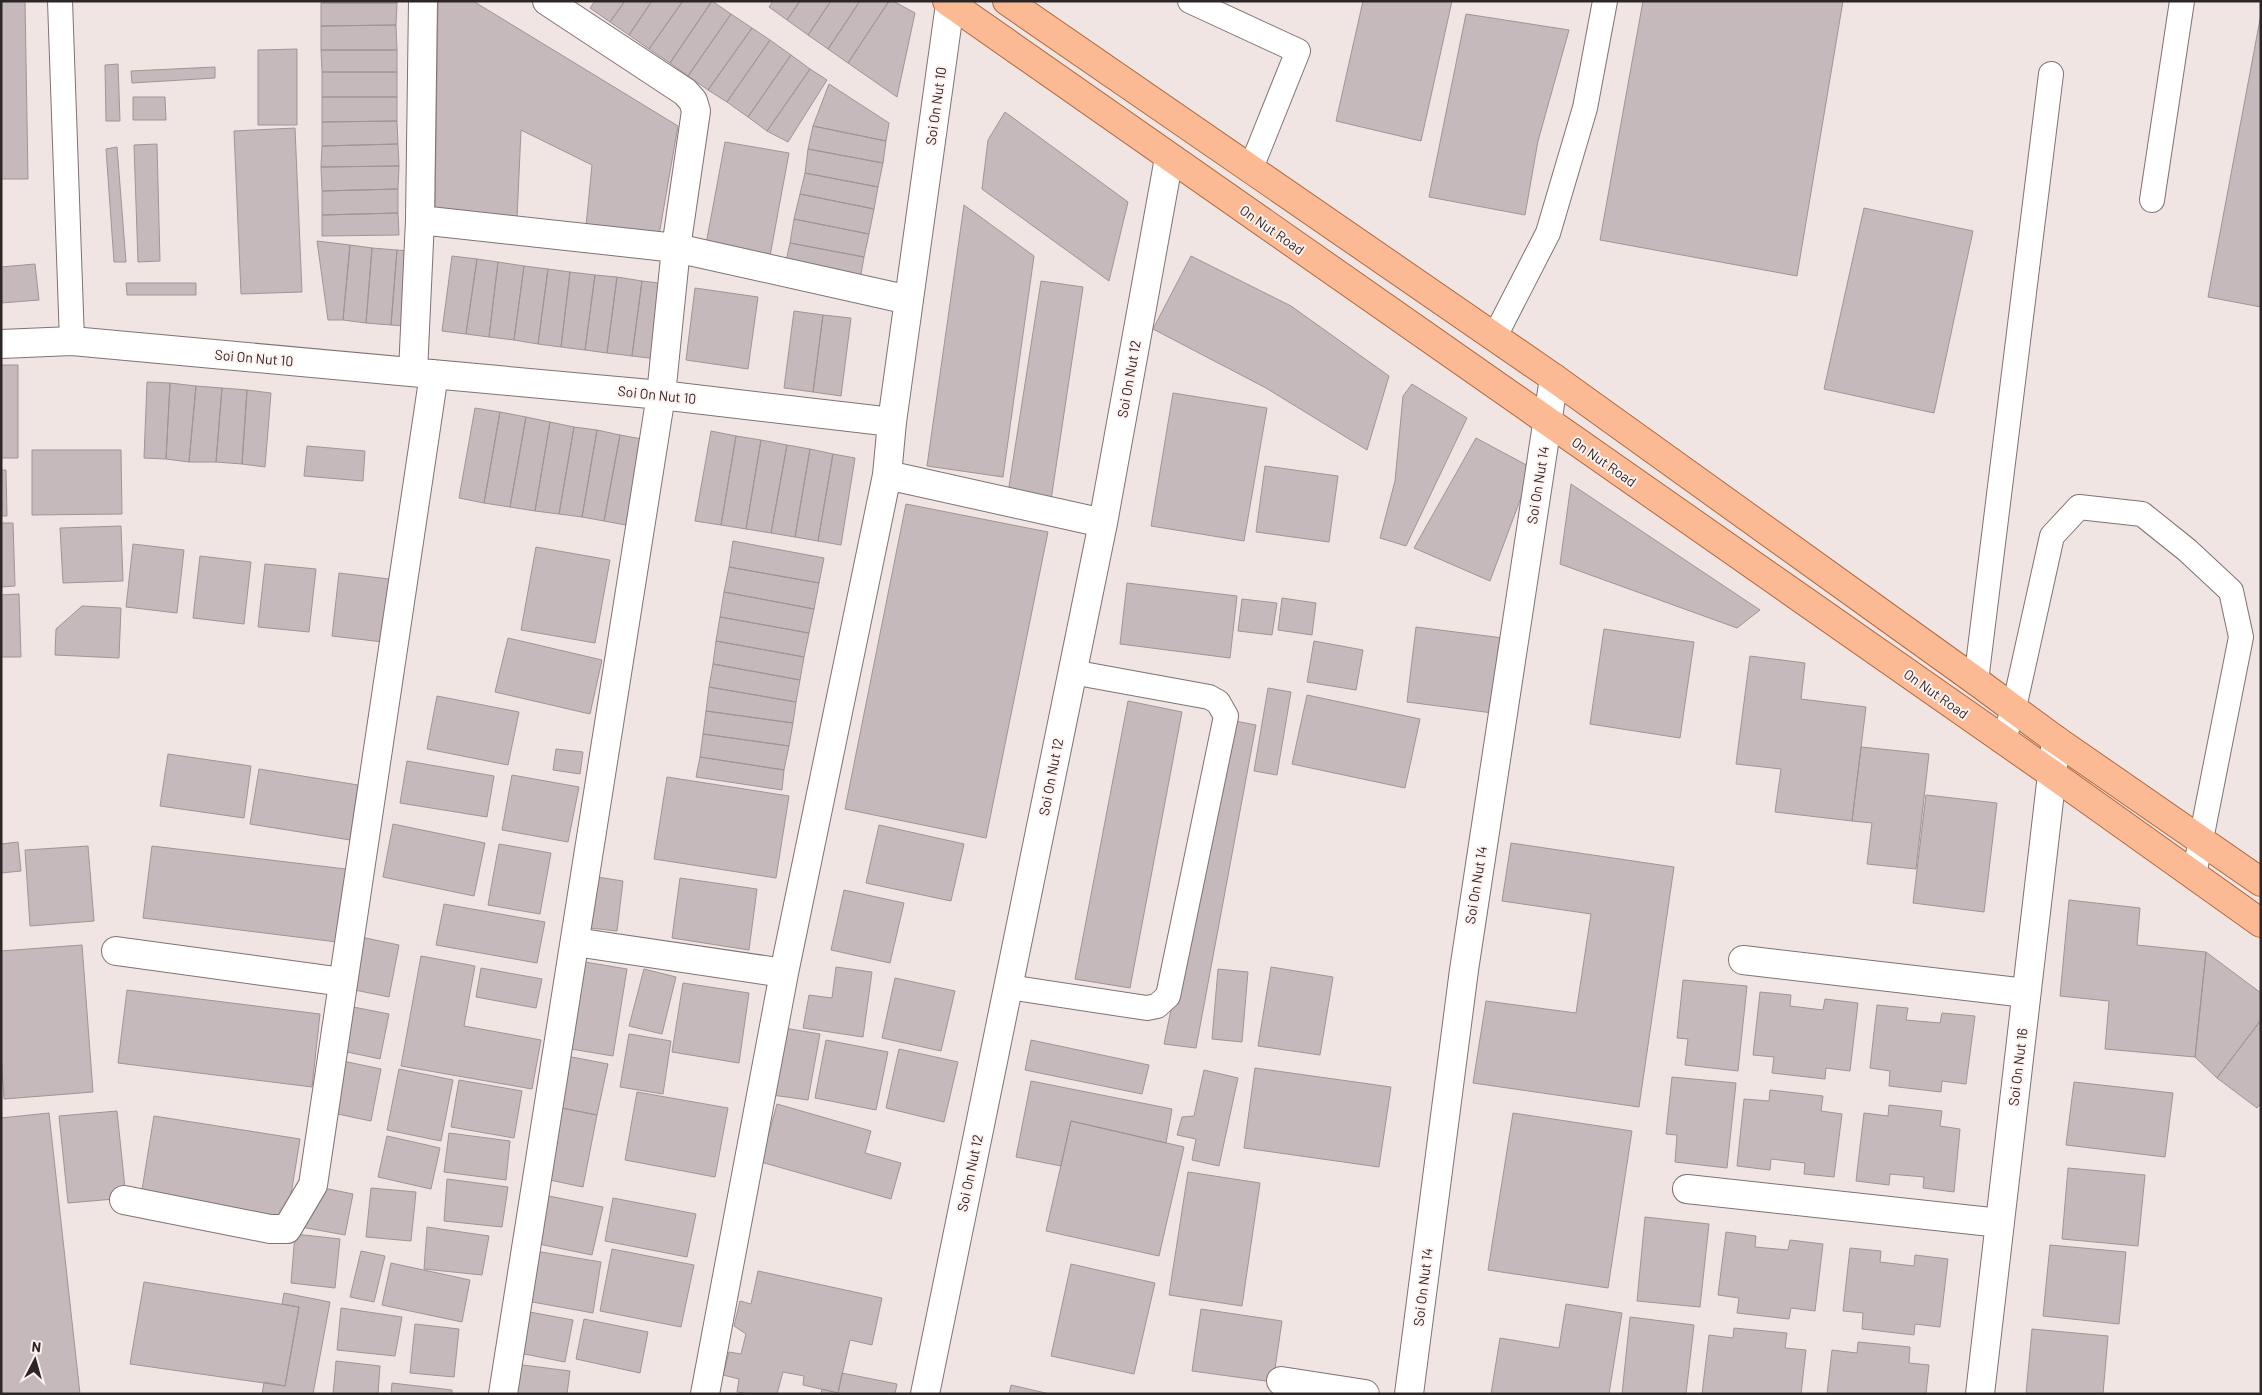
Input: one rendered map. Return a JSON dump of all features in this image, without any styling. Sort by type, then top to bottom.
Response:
[{"type":"main road","points":[[1007,1],[1554,378],[2056,740],[2261,882]]},
{"type":"main road","name":"On Nut Road","points":[[949,2],[1547,423],[2052,774],[2261,923]]},
{"type":"main road","points":[[1169,158],[1178,118]]},
{"type":"street","points":[[124,1200],[270,1229],[287,1229],[313,1186],[343,982],[424,373],[420,220],[423,1]]},
{"type":"street","points":[[503,1394],[661,395],[676,248],[696,112],[694,101],[685,92],[547,1]]},
{"type":"street","name":"Soi On Nut 10","points":[[1,344],[72,341],[661,395],[892,422],[949,2]]},
{"type":"street","name":"Soi On Nut 12","points":[[925,1394],[1102,522],[1169,158]]},
{"type":"street","points":[[420,220],[676,248],[909,300]]},
{"type":"street","name":"Soi On Nut 14","points":[[1409,1394],[1464,970],[1554,378]]},
{"type":"street","points":[[705,1394],[784,973],[887,475],[892,422]]},
{"type":"street","points":[[887,475],[1102,522]]},
{"type":"street","name":"Soi On Nut 16","points":[[1980,1394],[2056,740]]},
{"type":"street","points":[[575,942],[784,973]]},
{"type":"street","points":[[116,952],[343,982]]},
{"type":"street","points":[[1743,960],[2026,993]]},
{"type":"street","points":[[1687,1189],[2000,1223]]},
{"type":"street","points":[[1281,1381],[1365,1394]]},
{"type":"lane","points":[[60,1],[72,341]]},
{"type":"lane","points":[[1190,1],[1298,51],[1251,168]]},
{"type":"lane","points":[[1494,338],[1548,233],[1585,108],[1606,1]]},
{"type":"lane","points":[[2152,200],[2182,1]]},
{"type":"lane","points":[[1976,681],[2051,74]]},
{"type":"lane","points":[[2003,740],[2014,708],[2052,536],[2079,507],[2142,514],[2187,550],[2231,591],[2241,637],[2194,875]]},
{"type":"lane","points":[[1008,987],[1147,1008],[1164,1002],[1168,996],[1226,716],[1218,702],[1209,697],[1072,672]]},
{"type":"building","points":[[1,1],[25,1],[28,179],[1,179]]},
{"type":"building","points":[[321,1],[397,1],[397,3],[321,3]]},
{"type":"building","points":[[438,1],[473,1],[678,126],[659,235],[586,226],[592,165],[521,130],[517,219],[435,209]]},
{"type":"building","points":[[595,1],[625,1],[610,22],[590,8]]},
{"type":"building","points":[[625,1],[652,1],[629,35],[610,22]]},
{"type":"building","points":[[652,1],[683,1],[649,49],[629,35]]},
{"type":"building","points":[[683,1],[712,1],[670,63],[649,49]]},
{"type":"building","points":[[712,1],[731,14],[688,76],[670,63]]},
{"type":"building","points":[[773,1],[800,1],[787,20],[769,7]]},
{"type":"building","points":[[800,1],[831,1],[808,35],[787,20]]},
{"type":"building","points":[[831,1],[860,1],[828,49],[808,35]]},
{"type":"building","points":[[860,1],[889,1],[848,63],[828,49]]},
{"type":"building","points":[[889,1],[893,1],[915,13],[897,97],[848,63]]},
{"type":"building","points":[[1363,1],[1452,1],[1421,141],[1336,121]]},
{"type":"building","points":[[1643,1],[1843,1],[1797,276],[1600,240]]},
{"type":"building","points":[[321,3],[397,3],[396,25],[321,26]]},
{"type":"building","points":[[731,14],[752,28],[708,90],[688,76]]},
{"type":"building","points":[[1466,14],[1569,30],[1538,141],[1525,215],[1429,197]]},
{"type":"building","points":[[2261,14],[2261,307],[2208,297]]},
{"type":"building","points":[[396,25],[397,50],[321,50],[321,26]]},
{"type":"building","points":[[752,28],[770,40],[727,102],[708,90]]},
{"type":"building","points":[[770,40],[791,55],[748,117],[727,102]]},
{"type":"building","points":[[297,49],[297,125],[258,125],[258,50]]},
{"type":"building","points":[[321,50],[397,50],[397,72],[322,72]]},
{"type":"building","points":[[791,55],[810,69],[767,131],[748,117]]},
{"type":"building","points":[[118,64],[120,121],[106,121],[105,65]]},
{"type":"building","points":[[215,67],[215,78],[132,83],[131,71]]},
{"type":"building","points":[[810,69],[827,80],[788,142],[767,131]]},
{"type":"building","points":[[322,72],[397,72],[397,97],[322,97]]},
{"type":"building","points":[[829,84],[889,123],[886,141],[813,126]]},
{"type":"building","points":[[133,97],[165,97],[166,120],[133,120]]},
{"type":"building","points":[[322,97],[397,97],[397,121],[322,122]]},
{"type":"building","points":[[1005,112],[1128,202],[1109,281],[982,189],[988,140]]},
{"type":"building","points":[[397,121],[398,144],[322,146],[322,122]]},
{"type":"building","points":[[813,126],[886,141],[883,163],[808,149]]},
{"type":"building","points":[[295,128],[302,292],[241,294],[234,131]]},
{"type":"building","points":[[725,142],[789,153],[770,256],[706,244]]},
{"type":"building","points":[[157,144],[160,261],[138,262],[134,145]]},
{"type":"building","points":[[398,144],[399,166],[321,167],[322,146]]},
{"type":"building","points":[[117,147],[126,262],[114,262],[106,149]]},
{"type":"building","points":[[808,149],[883,163],[878,187],[805,173]]},
{"type":"building","points":[[399,166],[398,189],[322,191],[321,167]]},
{"type":"building","points":[[805,173],[878,187],[874,209],[800,194]]},
{"type":"building","points":[[398,189],[398,213],[322,215],[322,191]]},
{"type":"building","points":[[800,194],[874,209],[869,234],[794,219]]},
{"type":"building","points":[[964,205],[1034,256],[1003,477],[927,466]]},
{"type":"building","points":[[1864,208],[1973,231],[1934,413],[1824,389]]},
{"type":"building","points":[[398,213],[399,235],[322,236],[322,215]]},
{"type":"building","points":[[794,219],[869,234],[864,257],[790,243]]},
{"type":"building","points":[[317,241],[350,245],[343,320],[328,320]]},
{"type":"building","points":[[790,243],[864,257],[860,280],[785,266]]},
{"type":"building","points":[[350,245],[372,248],[366,323],[343,320]]},
{"type":"building","points":[[372,248],[397,250],[391,325],[366,323]]},
{"type":"building","points":[[397,250],[421,252],[416,327],[391,325]]},
{"type":"building","points":[[452,256],[477,259],[466,334],[442,331]]},
{"type":"building","points":[[1191,256],[1291,306],[1389,376],[1367,450],[1266,388],[1153,329]]},
{"type":"building","points":[[477,259],[498,262],[489,337],[466,334]]},
{"type":"building","points":[[498,262],[524,266],[514,340],[489,337]]},
{"type":"building","points":[[35,264],[39,300],[1,303],[1,267]]},
{"type":"building","points":[[524,266],[548,269],[538,344],[514,340]]},
{"type":"building","points":[[548,269],[570,272],[561,347],[538,344]]},
{"type":"building","points":[[570,272],[595,275],[585,350],[561,347]]},
{"type":"building","points":[[595,275],[617,277],[607,353],[585,350]]},
{"type":"building","points":[[617,277],[642,281],[632,356],[607,353]]},
{"type":"building","points":[[642,281],[666,284],[657,359],[632,356]]},
{"type":"building","points":[[1041,281],[1083,287],[1051,500],[1008,493]]},
{"type":"building","points":[[126,283],[196,283],[196,295],[127,295]]},
{"type":"building","points":[[695,288],[758,297],[748,369],[686,360]]},
{"type":"building","points":[[794,311],[823,315],[813,392],[784,388]]},
{"type":"building","points":[[823,315],[851,318],[841,396],[813,392]]},
{"type":"building","points":[[1,365],[18,365],[18,458],[1,458]]},
{"type":"building","points":[[147,382],[170,383],[166,459],[144,458]]},
{"type":"building","points":[[170,383],[196,386],[189,462],[166,459]]},
{"type":"building","points":[[1412,384],[1467,418],[1406,546],[1380,538],[1395,481],[1403,396]]},
{"type":"building","points":[[196,386],[222,388],[216,462],[189,462]]},
{"type":"building","points":[[222,388],[247,390],[242,464],[216,462]]},
{"type":"building","points":[[247,390],[271,393],[265,467],[242,464]]},
{"type":"building","points":[[1173,393],[1267,408],[1244,541],[1151,526]]},
{"type":"building","points":[[475,408],[500,412],[484,503],[459,498]]},
{"type":"building","points":[[500,412],[526,417],[510,507],[484,503]]},
{"type":"building","points":[[526,417],[550,422],[535,511],[510,507]]},
{"type":"building","points":[[550,422],[574,427],[559,514],[535,511]]},
{"type":"building","points":[[574,427],[597,430],[582,517],[559,514]]},
{"type":"building","points":[[597,430],[620,435],[604,521],[582,517]]},
{"type":"building","points":[[711,431],[736,436],[721,525],[695,521]]},
{"type":"building","points":[[620,435],[642,439],[626,525],[604,521]]},
{"type":"building","points":[[736,436],[761,440],[746,529],[721,525]]},
{"type":"building","points":[[1476,438],[1532,468],[1490,581],[1414,548]]},
{"type":"building","points":[[761,440],[787,445],[771,533],[746,529]]},
{"type":"building","points":[[787,445],[810,449],[795,537],[771,533]]},
{"type":"building","points":[[307,446],[365,451],[363,481],[304,476]]},
{"type":"building","points":[[810,449],[833,454],[818,541],[795,537]]},
{"type":"building","points":[[32,450],[121,450],[122,514],[32,515]]},
{"type":"building","points":[[833,454],[855,458],[841,545],[818,541]]},
{"type":"building","points":[[1265,466],[1338,476],[1329,542],[1256,532]]},
{"type":"building","points":[[1,470],[6,470],[7,516],[1,516]]},
{"type":"building","points":[[1571,484],[1760,610],[1737,628],[1560,564]]},
{"type":"building","points":[[906,504],[1048,532],[986,838],[845,809]]},
{"type":"building","points":[[1,523],[13,523],[15,586],[1,587]]},
{"type":"building","points":[[121,526],[123,581],[63,583],[60,528]]},
{"type":"building","points":[[733,541],[824,558],[819,583],[729,567]]},
{"type":"building","points":[[133,544],[184,550],[177,613],[126,607]]},
{"type":"building","points":[[536,547],[610,560],[595,643],[521,630]]},
{"type":"building","points":[[200,556],[251,562],[244,624],[193,618]]},
{"type":"building","points":[[265,564],[316,569],[309,632],[258,627]]},
{"type":"building","points":[[729,567],[819,583],[814,609],[724,592]]},
{"type":"building","points":[[339,573],[389,579],[383,642],[332,636]]},
{"type":"building","points":[[1127,583],[1237,596],[1230,658],[1120,644]]},
{"type":"building","points":[[724,592],[814,609],[809,633],[720,617]]},
{"type":"building","points":[[19,594],[21,657],[1,657],[1,595]]},
{"type":"building","points":[[1282,598],[1316,603],[1312,635],[1278,630]]},
{"type":"building","points":[[1242,599],[1277,603],[1272,635],[1238,631]]},
{"type":"building","points":[[82,606],[121,608],[119,658],[55,655],[56,629]]},
{"type":"building","points":[[720,617],[809,633],[804,657],[716,641]]},
{"type":"building","points":[[1416,627],[1503,638],[1493,713],[1407,702]]},
{"type":"building","points":[[1604,629],[1694,642],[1680,738],[1590,724]]},
{"type":"building","points":[[508,638],[602,660],[590,714],[495,692]]},
{"type":"building","points":[[716,641],[804,657],[800,680],[713,664]]},
{"type":"building","points":[[1314,641],[1363,650],[1356,690],[1307,682]]},
{"type":"building","points":[[1750,656],[1805,663],[1801,699],[1866,707],[1852,821],[1775,812],[1781,769],[1736,764]]},
{"type":"building","points":[[713,664],[800,680],[796,702],[709,687]]},
{"type":"building","points":[[709,687],[796,702],[793,723],[706,711]]},
{"type":"building","points":[[1268,688],[1291,692],[1277,775],[1254,771]]},
{"type":"building","points":[[1307,695],[1420,719],[1405,788],[1292,764]]},
{"type":"building","points":[[437,696],[519,712],[508,765],[427,749]]},
{"type":"building","points":[[1128,701],[1182,712],[1130,988],[1075,979]]},
{"type":"building","points":[[706,711],[793,723],[789,746],[703,734]]},
{"type":"building","points":[[1230,720],[1256,725],[1196,1048],[1164,1044]]},
{"type":"building","points":[[703,734],[789,746],[784,770],[700,757]]},
{"type":"building","points":[[1861,747],[1929,754],[1916,869],[1867,864],[1872,823],[1852,821]]},
{"type":"building","points":[[556,749],[583,752],[580,774],[553,770]]},
{"type":"building","points":[[168,754],[251,766],[244,818],[160,806]]},
{"type":"building","points":[[700,757],[784,770],[782,790],[696,777]]},
{"type":"building","points":[[407,761],[494,776],[487,817],[400,803]]},
{"type":"building","points":[[259,769],[358,785],[350,840],[250,824]]},
{"type":"building","points":[[512,775],[579,787],[568,842],[502,830]]},
{"type":"building","points":[[667,777],[789,796],[776,878],[654,859]]},
{"type":"building","points":[[1926,795],[1997,803],[1984,912],[1913,903]]},
{"type":"building","points":[[393,824],[485,843],[474,896],[383,877]]},
{"type":"building","points":[[879,825],[964,844],[951,901],[866,883]]},
{"type":"building","points":[[18,842],[21,871],[1,873],[1,844]]},
{"type":"building","points":[[1511,843],[1674,867],[1639,1107],[1473,1083],[1486,1001],[1576,1013],[1591,914],[1502,901]]},
{"type":"building","points":[[499,844],[551,853],[540,914],[488,905]]},
{"type":"building","points":[[88,846],[94,921],[30,926],[25,850]]},
{"type":"building","points":[[152,846],[346,869],[337,942],[143,918]]},
{"type":"building","points":[[597,877],[623,881],[617,931],[590,928]]},
{"type":"building","points":[[680,878],[757,889],[749,950],[672,938]]},
{"type":"building","points":[[844,890],[904,903],[890,963],[831,950]]},
{"type":"building","points":[[2069,900],[2140,908],[2137,945],[2206,952],[2195,1057],[2105,1049],[2109,1001],[2060,996]]},
{"type":"building","points":[[444,904],[545,922],[537,963],[436,945]]},
{"type":"building","points":[[356,936],[399,945],[389,997],[345,988]]},
{"type":"building","points":[[82,945],[93,1092],[4,1099],[1,1056],[1,951]]},
{"type":"building","points":[[2206,952],[2261,993],[2261,1020],[2217,1078],[2195,1057]]},
{"type":"building","points":[[421,956],[475,966],[464,1026],[541,1040],[532,1089],[401,1066]]},
{"type":"building","points":[[567,959],[627,969],[613,1056],[553,1046]]},
{"type":"building","points":[[836,967],[872,972],[863,1037],[803,1028],[809,995],[832,998]]},
{"type":"building","points":[[1271,967],[1333,977],[1320,1055],[1258,1046]]},
{"type":"building","points":[[481,968],[542,979],[536,1008],[476,997]]},
{"type":"building","points":[[644,969],[676,977],[662,1034],[629,1026]]},
{"type":"building","points":[[1218,969],[1248,972],[1242,1042],[1212,1039]]},
{"type":"building","points":[[895,978],[955,991],[941,1051],[882,1038]]},
{"type":"building","points":[[1683,980],[1747,986],[1738,1071],[1685,1065],[1688,1039],[1677,1038]]},
{"type":"building","points":[[683,983],[749,993],[739,1063],[672,1052]]},
{"type":"building","points":[[127,990],[320,1014],[312,1087],[118,1063]]},
{"type":"building","points":[[1760,992],[1791,995],[1790,1006],[1823,1010],[1825,999],[1858,1003],[1850,1071],[1826,1068],[1825,1079],[1772,1073],[1774,1057],[1753,1055]]},
{"type":"building","points":[[333,1003],[389,1014],[380,1059],[324,1047]]},
{"type":"building","points":[[1877,1005],[1908,1008],[1906,1020],[1940,1023],[1942,1013],[1975,1016],[1966,1084],[1942,1081],[1941,1092],[1889,1086],[1890,1071],[1870,1068]]},
{"type":"building","points":[[2261,1020],[2261,1103],[2257,1108],[2217,1078]]},
{"type":"building","points":[[784,1028],[820,1034],[808,1100],[772,1095]]},
{"type":"building","points":[[629,1034],[671,1041],[663,1094],[620,1087]]},
{"type":"building","points":[[826,1040],[888,1052],[876,1110],[815,1098]]},
{"type":"building","points":[[1031,1040],[1149,1065],[1142,1094],[1025,1070]]},
{"type":"building","points":[[899,1049],[958,1062],[944,1122],[886,1108]]},
{"type":"building","points":[[551,1053],[608,1064],[597,1115],[541,1104]]},
{"type":"building","points":[[338,1060],[381,1069],[371,1121],[328,1112]]},
{"type":"building","points":[[1255,1068],[1391,1087],[1379,1167],[1244,1148]]},
{"type":"building","points":[[399,1069],[453,1080],[441,1141],[387,1130]]},
{"type":"building","points":[[1204,1070],[1238,1078],[1219,1166],[1192,1160],[1196,1139],[1177,1135],[1182,1117],[1194,1116]]},
{"type":"building","points":[[1672,1077],[1736,1083],[1727,1168],[1675,1162],[1677,1135],[1666,1134]]},
{"type":"building","points":[[459,1080],[522,1091],[514,1138],[451,1127]]},
{"type":"building","points":[[1031,1081],[1172,1109],[1166,1143],[1071,1121],[1061,1166],[1016,1157]]},
{"type":"building","points":[[2074,1082],[2173,1093],[2165,1157],[2066,1145]]},
{"type":"building","points":[[1770,1090],[1823,1096],[1821,1111],[1842,1114],[1834,1177],[1804,1174],[1805,1163],[1771,1159],[1770,1170],[1737,1166],[1744,1099],[1769,1101]]},
{"type":"building","points":[[637,1092],[728,1108],[715,1177],[625,1160]]},
{"type":"building","points":[[541,1104],[597,1115],[583,1187],[526,1175]]},
{"type":"building","points":[[777,1104],[871,1131],[865,1153],[901,1163],[891,1199],[761,1162]]},
{"type":"building","points":[[1889,1105],[1942,1111],[1940,1126],[1960,1129],[1954,1192],[1923,1188],[1924,1177],[1890,1174],[1889,1185],[1856,1181],[1864,1113],[1888,1116]]},
{"type":"building","points":[[117,1111],[126,1198],[68,1203],[59,1116]]},
{"type":"building","points":[[49,1113],[80,1394],[1,1394],[1,1118]]},
{"type":"building","points":[[1513,1113],[1632,1131],[1608,1288],[1488,1270]]},
{"type":"building","points":[[154,1116],[300,1139],[287,1219],[141,1196]]},
{"type":"building","points":[[1071,1121],[1184,1147],[1159,1256],[1046,1231]]},
{"type":"building","points":[[449,1133],[510,1141],[506,1180],[444,1172]]},
{"type":"building","points":[[387,1136],[440,1148],[431,1189],[378,1177]]},
{"type":"building","points":[[2068,1168],[2145,1175],[2138,1246],[2062,1239]]},
{"type":"building","points":[[1188,1172],[1260,1183],[1242,1306],[1169,1295]]},
{"type":"building","points":[[447,1179],[508,1187],[502,1227],[444,1221]]},
{"type":"building","points":[[299,1183],[353,1194],[345,1235],[290,1225]]},
{"type":"building","points":[[371,1188],[416,1192],[411,1241],[366,1237]]},
{"type":"building","points":[[544,1195],[603,1207],[592,1255],[534,1243]]},
{"type":"building","points":[[613,1198],[696,1214],[687,1257],[605,1241]]},
{"type":"building","points":[[1645,1217],[1709,1224],[1700,1307],[1637,1301]]},
{"type":"building","points":[[427,1227],[489,1236],[482,1275],[424,1269]]},
{"type":"building","points":[[1726,1232],[1756,1236],[1755,1247],[1788,1250],[1790,1240],[1823,1244],[1815,1311],[1791,1308],[1789,1319],[1737,1313],[1739,1298],[1718,1295]]},
{"type":"building","points":[[295,1234],[340,1239],[335,1288],[291,1283]]},
{"type":"building","points":[[2050,1245],[2126,1252],[2119,1324],[2043,1316]]},
{"type":"building","points":[[1850,1248],[1881,1251],[1880,1262],[1914,1266],[1915,1255],[1948,1259],[1940,1327],[1915,1324],[1914,1335],[1862,1329],[1863,1313],[1843,1311]]},
{"type":"building","points":[[612,1249],[694,1265],[681,1327],[600,1311]]},
{"type":"building","points":[[361,1251],[385,1256],[374,1302],[350,1297]]},
{"type":"building","points":[[535,1251],[601,1262],[593,1313],[527,1301]]},
{"type":"building","points":[[391,1263],[470,1280],[462,1322],[382,1305]]},
{"type":"building","points":[[1071,1264],[1155,1283],[1134,1374],[1051,1356]]},
{"type":"building","points":[[758,1271],[882,1298],[872,1345],[850,1340],[838,1393],[803,1385],[804,1376],[783,1372],[777,1394],[749,1394],[737,1392],[739,1379],[723,1375],[729,1352],[741,1354],[746,1334],[734,1326],[740,1301],[751,1304]]},
{"type":"building","points":[[144,1282],[299,1307],[285,1386],[130,1364]]},
{"type":"building","points":[[284,1293],[330,1302],[313,1394],[262,1394],[264,1382],[285,1386],[299,1307],[282,1304]]},
{"type":"building","points":[[1566,1304],[1622,1313],[1609,1394],[1491,1394],[1500,1338],[1559,1348]]},
{"type":"building","points":[[341,1308],[402,1317],[395,1356],[337,1350]]},
{"type":"building","points":[[508,1308],[573,1320],[565,1362],[499,1349]]},
{"type":"building","points":[[1201,1309],[1282,1321],[1273,1382],[1192,1371]]},
{"type":"building","points":[[1630,1317],[1694,1325],[1686,1394],[1622,1394]]},
{"type":"building","points":[[584,1319],[648,1332],[640,1373],[576,1359]]},
{"type":"building","points":[[415,1324],[459,1329],[454,1377],[410,1373]]},
{"type":"building","points":[[1734,1328],[1787,1333],[1785,1348],[1806,1350],[1801,1394],[1702,1394],[1709,1335],[1733,1338]]},
{"type":"building","points":[[2032,1329],[2108,1336],[2103,1394],[2026,1394]]},
{"type":"building","points":[[1858,1342],[1910,1347],[1909,1363],[1929,1365],[1926,1394],[1827,1394],[1832,1350],[1857,1353]]},
{"type":"building","points":[[336,1361],[380,1366],[378,1394],[333,1394]]},
{"type":"building","points":[[499,1362],[570,1371],[567,1394],[495,1394]]},
{"type":"building","points":[[842,1373],[897,1384],[895,1394],[821,1394],[822,1389],[838,1393]]},
{"type":"building","points":[[392,1383],[452,1390],[452,1394],[391,1394]]},
{"type":"building","points":[[1011,1385],[1050,1394],[1009,1394]]}]
